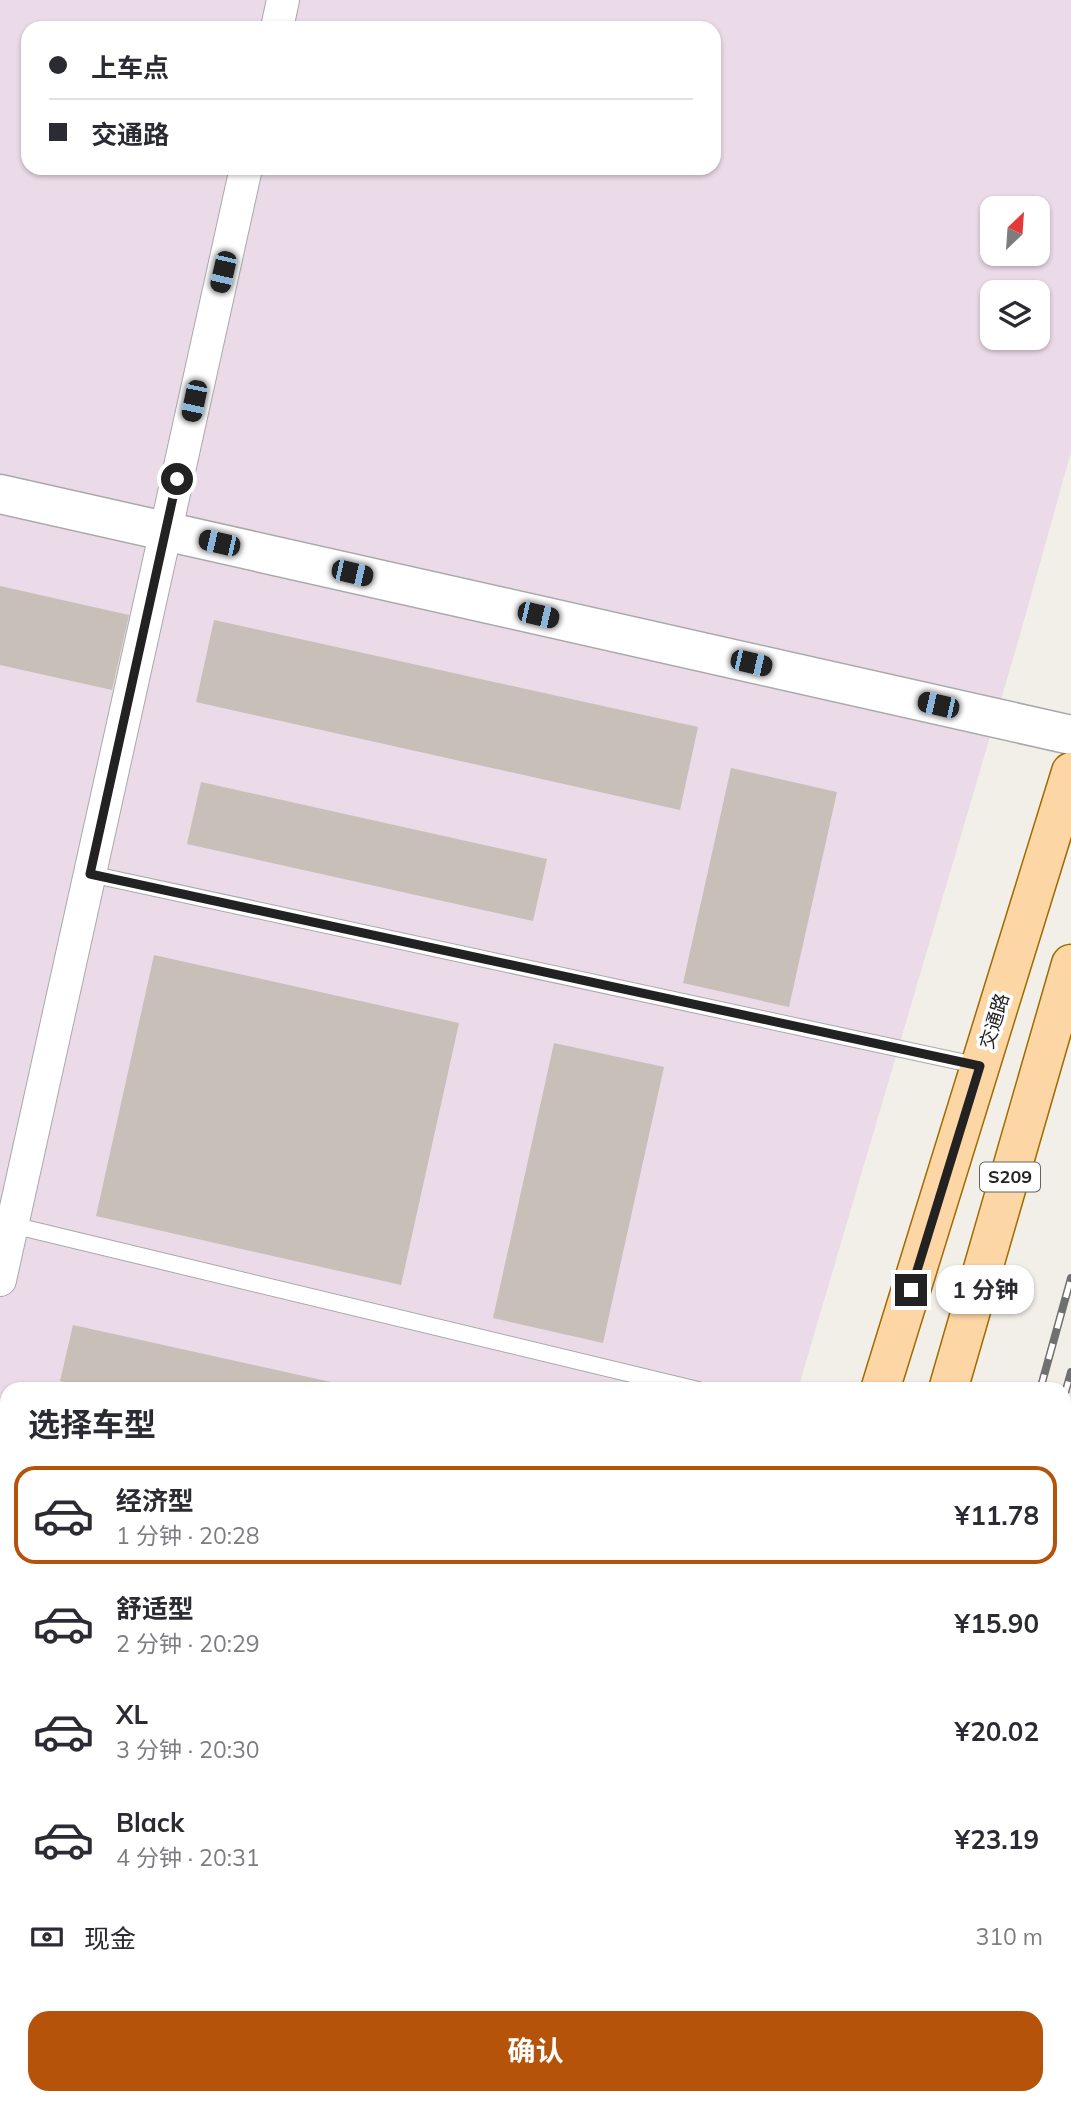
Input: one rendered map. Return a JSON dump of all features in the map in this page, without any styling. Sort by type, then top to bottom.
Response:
[{"type":"main road","name":"交通路","points":[[882,1382],[1071,772]]},
{"type":"main road","name":"S209","points":[[950,1382],[1069,974]]},
{"type":"street","points":[[278,21],[283,0]]},
{"type":"street","points":[[0,1280],[244,175]]},
{"type":"street","points":[[0,494],[1071,735]]},
{"type":"lane","points":[[90,874],[980,1066]]},
{"type":"lane","points":[[12,1225],[665,1382]]},
{"type":"shaded area","points":[[0,0],[1071,0],[1071,452],[1020,635],[800,1382],[0,1382]]},
{"type":"building","points":[[0,586],[129,615],[112,690],[0,665]]},
{"type":"building","points":[[214,620],[698,727],[680,810],[196,702]]},
{"type":"building","points":[[731,768],[837,792],[789,1007],[683,983]]},
{"type":"building","points":[[201,782],[547,859],[533,921],[187,844]]},
{"type":"building","points":[[154,955],[459,1023],[401,1285],[96,1216]]},
{"type":"building","points":[[554,1043],[664,1067],[603,1343],[493,1318]]},
{"type":"building","points":[[73,1325],[331,1382],[64,1382],[60,1381]]},
{"type":"railway","points":[[1042,1382],[1071,1278]]},
{"type":"railway","points":[[1068,1382],[1071,1372]]},
{"type":"route","points":[[177,479],[90,874],[980,1066],[911,1290]]}]
